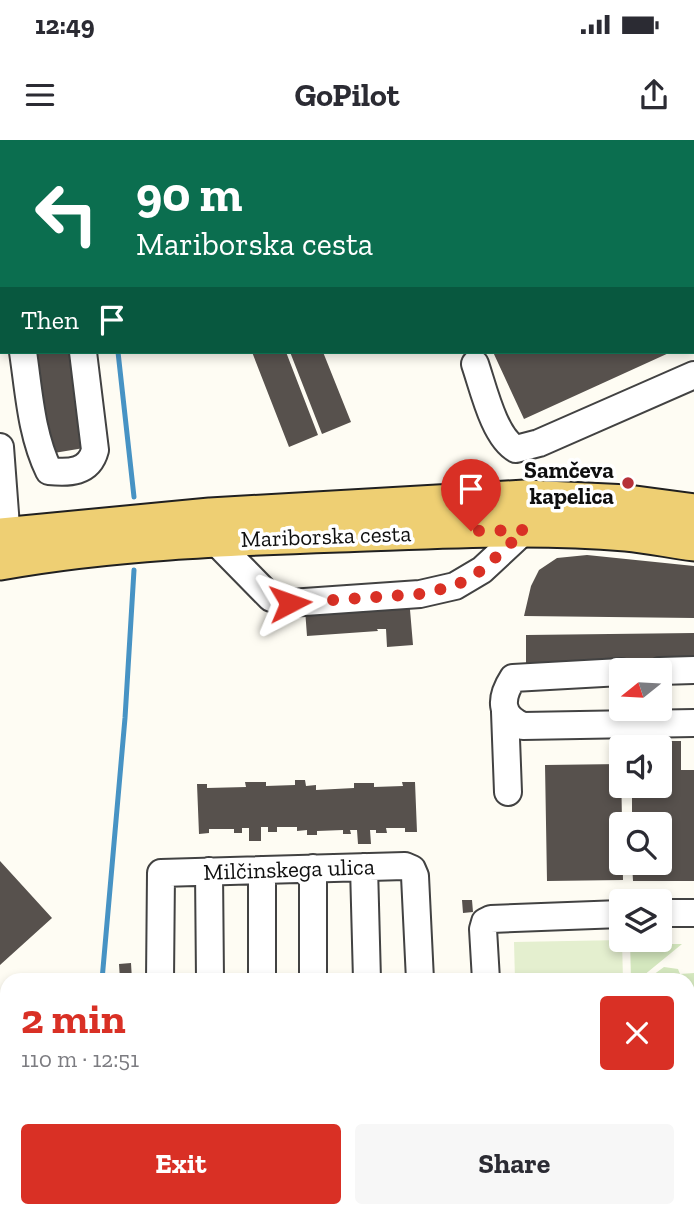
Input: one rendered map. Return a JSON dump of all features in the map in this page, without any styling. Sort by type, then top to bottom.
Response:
[{"type":"main road","name":"Mariborska cesta","points":[[4,548],[210,515],[525,498],[628,502],[694,511]]},
{"type":"main road","name":"Mariborska cesta","points":[[4,548],[110,547],[214,540],[525,530],[626,534],[694,544]]},
{"type":"street","points":[[23,354],[33,426],[43,458],[49,471],[61,472],[82,470],[93,460],[95,450],[83,354]]},
{"type":"street","points":[[475,364],[499,432],[508,445],[516,449],[539,443],[694,375]]},
{"type":"street","points":[[0,447],[4,548]]},
{"type":"street","points":[[214,540],[271,598],[290,603],[420,594],[455,586],[482,570],[525,530]]},
{"type":"street","points":[[672,671],[694,670]]},
{"type":"street","points":[[508,792],[504,691],[513,678],[609,673]]},
{"type":"street","points":[[505,712],[513,722],[523,726],[694,723]]},
{"type":"street","name":"Milčinskega ulica","points":[[160,973],[161,873],[405,866],[412,869],[415,876],[420,973]]},
{"type":"street","points":[[363,867],[367,973]]},
{"type":"street","points":[[313,868],[313,973]]},
{"type":"street","points":[[262,870],[262,973]]},
{"type":"street","points":[[209,871],[210,973]]},
{"type":"street","points":[[672,913],[694,913]]},
{"type":"street","points":[[486,973],[483,929],[485,922],[491,919],[609,914]]},
{"type":"green space","points":[[609,940],[609,952],[622,952],[623,973],[515,973],[514,942]]},
{"type":"green space","points":[[672,944],[682,944],[647,973],[631,973],[630,952],[672,952]]},
{"type":"green space","points":[[664,967],[678,969],[680,973],[656,973]]},
{"type":"building","points":[[31,354],[79,354],[96,446],[48,454]]},
{"type":"building","points":[[253,354],[287,354],[318,435],[289,447]]},
{"type":"building","points":[[291,354],[324,354],[351,422],[322,434]]},
{"type":"building","points":[[494,354],[667,354],[524,419]]},
{"type":"building","points":[[587,555],[694,566],[694,618],[524,616],[531,586],[539,570],[557,558]]},
{"type":"building","points":[[304,596],[409,598],[413,645],[387,647],[386,629],[307,636]]},
{"type":"building","points":[[694,633],[694,662],[672,662],[672,658],[609,658],[609,663],[526,664],[526,635]]},
{"type":"building","points":[[672,741],[681,741],[681,770],[694,770],[694,881],[633,881],[633,875],[672,875],[672,812],[632,812],[632,798],[672,798]]},
{"type":"building","points":[[609,764],[609,798],[622,798],[622,812],[609,812],[609,875],[623,875],[623,880],[547,881],[545,765]]},
{"type":"building","points":[[295,780],[305,780],[306,786],[316,785],[316,790],[354,788],[354,783],[374,783],[374,787],[403,786],[402,782],[415,782],[417,832],[405,832],[405,828],[386,828],[387,833],[370,830],[371,844],[358,844],[357,830],[350,830],[351,834],[343,834],[343,830],[317,831],[317,835],[307,835],[307,830],[297,831],[297,827],[277,827],[277,832],[268,832],[268,827],[261,827],[261,841],[249,841],[249,828],[242,828],[242,833],[234,833],[234,829],[209,829],[209,833],[199,834],[197,784],[207,784],[207,788],[246,787],[245,782],[266,782],[266,786],[295,785]]},
{"type":"building","points":[[0,861],[52,918],[0,965]]},
{"type":"building","points":[[462,900],[472,900],[473,912],[463,913]]},
{"type":"building","points":[[131,963],[132,973],[120,973],[119,964]]},
{"type":"waterway","points":[[118,354],[134,497]]},
{"type":"waterway","points":[[103,973],[125,718],[134,570]]},
{"type":"place","name":"Samčeva kapelica","points":[[628,483]]},
{"type":"route","points":[[290,603],[420,594],[455,586],[482,570],[525,530],[471,531]]}]
